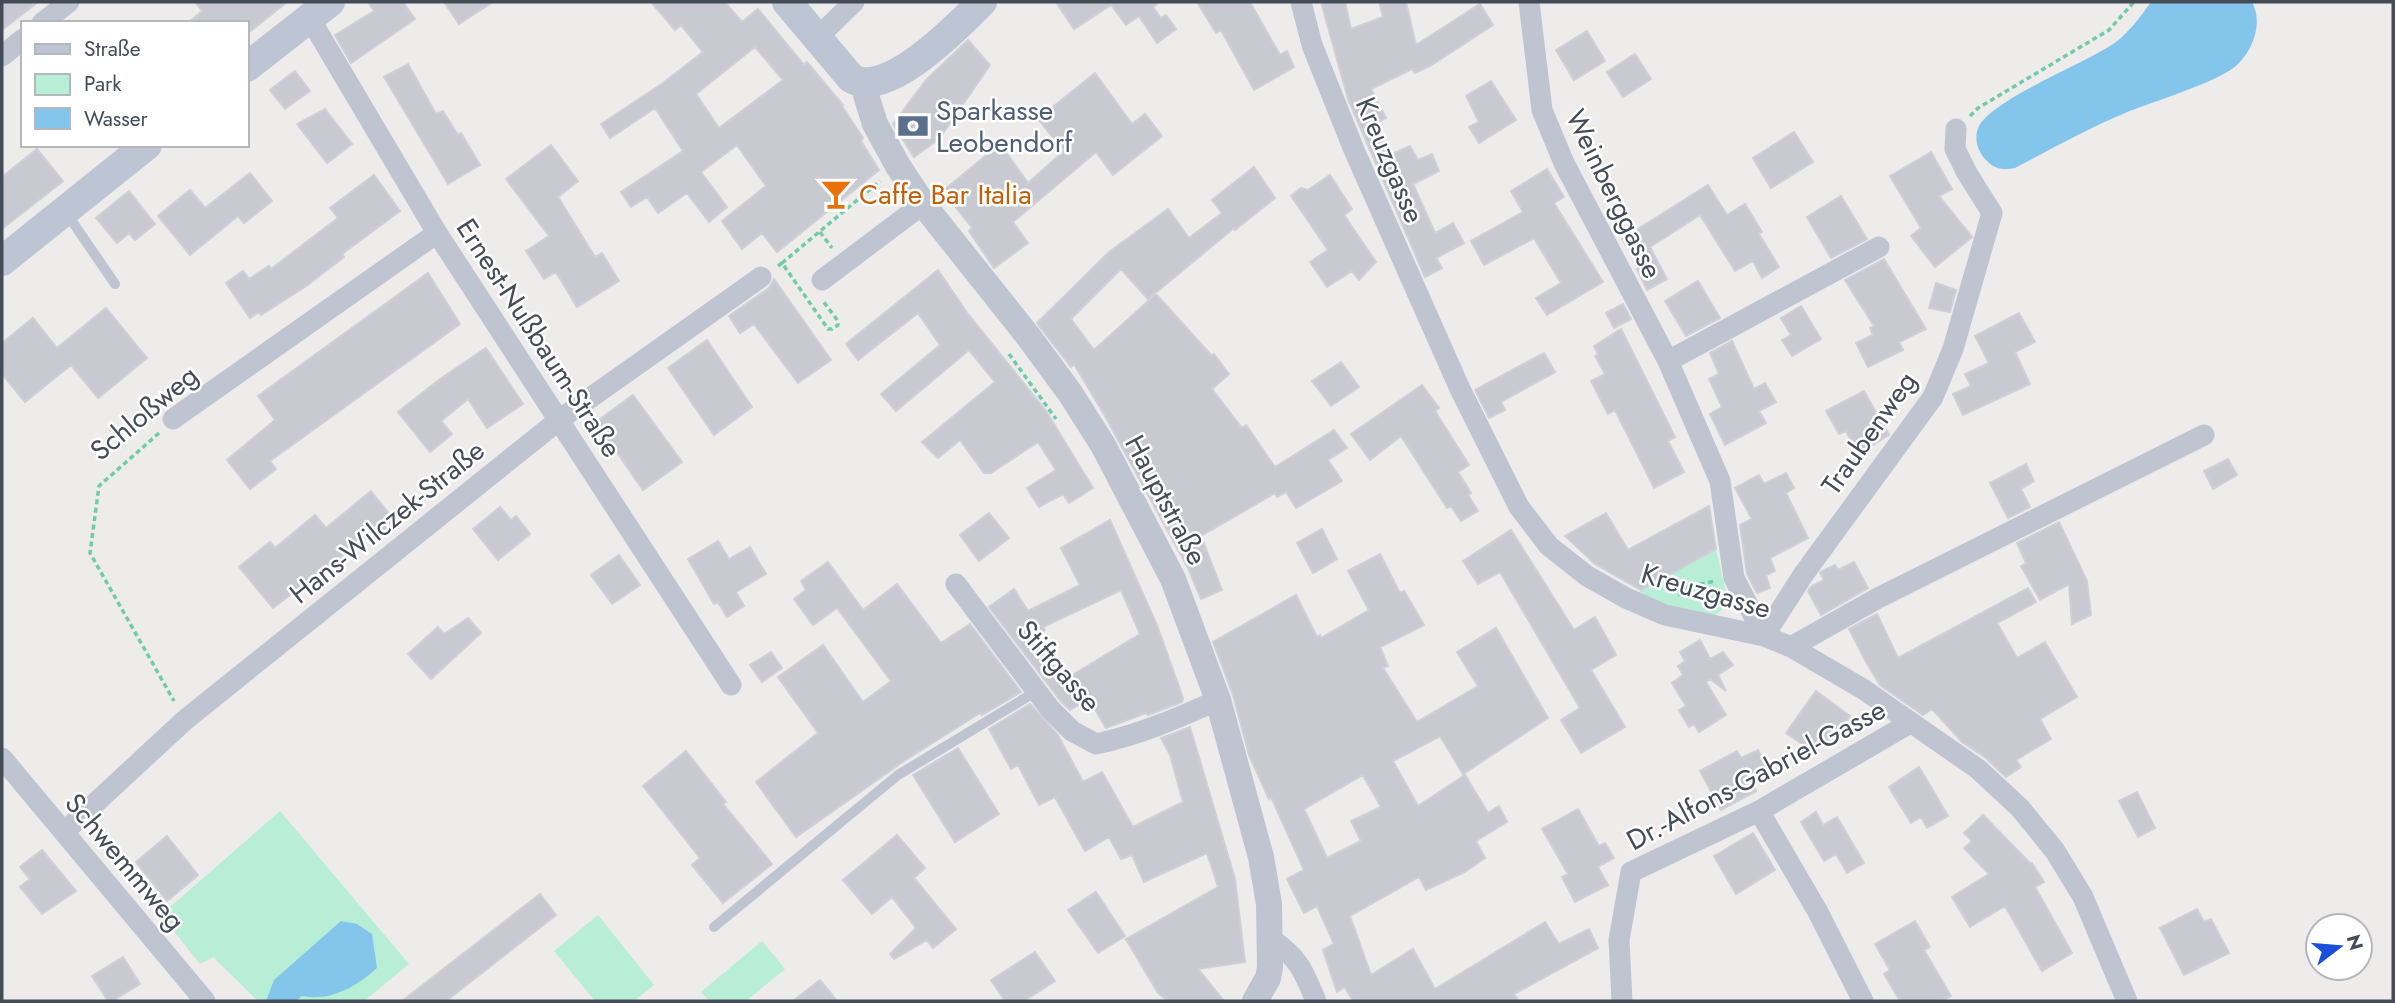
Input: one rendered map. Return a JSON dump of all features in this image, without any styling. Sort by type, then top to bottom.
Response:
[{"type":"main road","points":[[787,2],[851,78],[866,83],[885,78],[916,60],[942,40],[982,2]]},
{"type":"main road","points":[[248,65],[319,10]]},
{"type":"main road","points":[[2,261],[144,147]]},
{"type":"street","points":[[45,21],[69,2]]},
{"type":"street","points":[[818,37],[854,2]]},
{"type":"street","name":"Kreuzgasse","points":[[1301,2],[1312,45],[1354,150],[1460,389],[1519,507],[1549,546],[1587,576],[1626,598],[1665,615],[1764,636],[1791,647],[1863,689],[1979,769],[2020,808],[2055,850],[2083,897],[2127,1001]]},
{"type":"street","name":"Weinberggasse","points":[[1529,2],[1542,110],[1564,163],[1668,361],[1720,481],[1734,578],[1764,636]]},
{"type":"street","name":"Ernest-Nußbaum-Straße","points":[[319,10],[437,233],[731,685]]},
{"type":"street","points":[[2,56],[21,41]]},
{"type":"street","name":"Hauptstraße","points":[[866,83],[866,95],[875,124],[898,166],[923,204],[1070,393],[1103,445],[1173,579],[1218,700],[1250,808],[1261,858],[1269,904],[1270,939],[1268,978],[1255,1001]]},
{"type":"street","name":"Traubenweg","points":[[1764,636],[1803,575],[1933,397],[1953,349],[1992,213],[1955,149],[1956,129]]},
{"type":"street","points":[[822,280],[923,204]]},
{"type":"street","name":"Schloßweg","points":[[173,419],[437,233]]},
{"type":"street","points":[[1668,361],[1879,247]]},
{"type":"street","name":"Hans-Wilczek-Straße","points":[[64,832],[185,720],[559,420],[761,277]]},
{"type":"street","points":[[1791,647],[1878,598],[2204,435]]},
{"type":"street","name":"Stiftgasse","points":[[956,584],[1037,691],[1072,731],[1096,744],[1152,729],[1218,700]]},
{"type":"street","name":"Dr.-Alfons-Gabriel-Gasse","points":[[1622,1001],[1619,940],[1630,872],[1759,811],[1910,723]]},
{"type":"street","name":"Schwemmweg","points":[[2,758],[205,1001]]},
{"type":"street","points":[[1759,811],[1818,912],[1863,1001]]},
{"type":"street","points":[[1270,939],[1290,952],[1299,964],[1316,1001]]},
{"type":"lane","points":[[65,210],[115,284]]},
{"type":"lane","points":[[714,927],[898,775],[1037,691]]},
{"type":"path","points":[[1956,129],[1978,108],[2109,30],[2133,2]]},
{"type":"path","points":[[782,263],[898,166]]},
{"type":"path","points":[[1007,352],[1056,419]]},
{"type":"path","name":"Schloßweg","points":[[173,419],[99,486],[90,553],[185,720]]},
{"type":"path","points":[[1665,615],[1686,587],[1734,578]]},
{"type":"green space","points":[[1716,549],[1729,605],[1712,617],[1690,615],[1639,592]]},
{"type":"green space","points":[[280,811],[409,964],[364,1001],[258,1001],[213,957],[200,964],[161,915]]},
{"type":"green space","points":[[598,915],[654,985],[634,1001],[595,1001],[554,951]]},
{"type":"green space","points":[[762,941],[785,969],[746,1001],[709,1001],[701,992]]},
{"type":"water","points":[[2151,2],[2252,2],[2257,18],[2255,35],[2243,59],[2216,78],[2111,119],[2015,168],[1999,168],[1986,160],[1979,149],[1976,135],[1988,115],[2022,92],[2116,42]]},
{"type":"water","points":[[341,921],[357,924],[372,934],[377,968],[361,981],[333,995],[302,996],[296,1001],[266,1001],[274,980]]},
{"type":"building","points":[[2,2],[38,2],[2,30]]},
{"type":"building","points":[[195,2],[287,2],[248,33],[248,21],[190,21],[202,11]]},
{"type":"building","points":[[368,2],[403,2],[415,19],[351,63],[335,35],[374,11]]},
{"type":"building","points":[[444,2],[493,2],[459,24]]},
{"type":"building","points":[[651,2],[725,2],[742,22],[758,9],[804,65],[807,62],[843,105],[879,170],[777,252],[762,233],[742,249],[722,221],[766,186],[737,145],[701,172],[727,207],[709,222],[687,193],[658,213],[647,197],[631,207],[621,192],[683,151],[655,108],[610,138],[601,124],[663,83],[703,52],[681,25],[675,30]],"holes":[[[755,47],[783,80],[719,128],[696,94]]]},
{"type":"building","points":[[1056,2],[1160,2],[1153,7],[1161,18],[1166,15],[1176,29],[1157,43],[1139,16],[1126,25],[1111,5],[1074,29]]},
{"type":"building","points":[[1197,2],[1250,2],[1280,55],[1287,51],[1294,67],[1254,90],[1221,30],[1216,33]]},
{"type":"building","points":[[1321,2],[1345,2],[1351,29],[1383,17],[1379,2],[1406,2],[1416,45],[1480,4],[1493,25],[1430,66],[1415,73],[1412,69],[1371,89],[1386,118],[1374,124],[1390,155],[1410,146],[1418,160],[1432,154],[1439,171],[1413,184],[1435,233],[1453,223],[1464,243],[1436,258],[1442,268],[1425,277],[1348,99]]},
{"type":"building","points":[[1587,31],[1605,61],[1574,80],[1556,50]]},
{"type":"building","points":[[968,40],[990,65],[939,139],[914,157],[893,124],[926,80]]},
{"type":"building","points":[[1635,54],[1651,79],[1623,97],[1607,72]]},
{"type":"building","points":[[408,64],[436,114],[443,111],[458,135],[461,133],[480,165],[448,184],[384,77]]},
{"type":"building","points":[[295,71],[310,91],[285,109],[270,90]]},
{"type":"building","points":[[1095,73],[1132,124],[1145,114],[1162,136],[1113,175],[1096,152],[1013,222],[1028,243],[994,268],[969,231],[972,228],[943,191],[1000,144],[1028,183],[1064,151],[1038,119]]},
{"type":"building","points":[[1491,81],[1516,120],[1479,143],[1469,127],[1479,122],[1466,96]]},
{"type":"building","points":[[325,109],[352,144],[327,163],[297,124]]},
{"type":"building","points":[[1794,132],[1813,162],[1771,188],[1753,158]]},
{"type":"building","points":[[551,145],[578,181],[558,197],[595,257],[602,253],[619,281],[577,307],[556,272],[544,279],[526,251],[549,236],[506,179]]},
{"type":"building","points":[[37,149],[63,181],[2,229],[2,177]]},
{"type":"building","points":[[1931,152],[1952,189],[1939,196],[1972,237],[1935,267],[1911,236],[1921,228],[1890,176]]},
{"type":"building","points":[[1254,167],[1275,198],[1148,299],[1121,269],[1071,319],[1094,350],[1156,294],[1212,356],[1214,354],[1229,374],[1212,389],[1242,428],[1246,425],[1275,467],[1334,430],[1347,448],[1328,460],[1342,481],[1296,508],[1286,492],[1277,497],[1275,493],[1201,536],[1222,590],[1201,599],[1188,568],[1105,416],[1074,364],[1071,367],[1037,323],[1109,252],[1168,209],[1189,238],[1222,213],[1212,200]]},
{"type":"building","points":[[1547,169],[1564,197],[1554,203],[1603,282],[1547,315],[1536,298],[1561,283],[1534,238],[1484,265],[1471,241],[1523,212],[1511,191]]},
{"type":"building","points":[[250,173],[272,201],[244,223],[238,216],[190,255],[158,216],[190,190],[205,208]]},
{"type":"building","points":[[374,175],[400,211],[342,254],[344,257],[305,287],[261,315],[259,312],[250,318],[226,283],[243,271],[249,279],[269,266],[271,269],[338,218],[330,208]]},
{"type":"building","points":[[1330,175],[1352,209],[1344,215],[1376,262],[1359,280],[1352,271],[1327,287],[1310,262],[1328,250],[1291,196],[1301,188],[1308,190]]},
{"type":"building","points":[[1708,185],[1727,215],[1745,204],[1779,267],[1762,278],[1753,261],[1735,271],[1700,215],[1650,247],[1667,279],[1647,290],[1637,269],[1641,267],[1622,239]]},
{"type":"building","points":[[129,191],[155,224],[135,240],[129,233],[117,243],[96,218]]},
{"type":"building","points":[[1841,196],[1867,239],[1831,258],[1807,217]]},
{"type":"building","points":[[1884,259],[1926,329],[1899,342],[1903,350],[1868,367],[1856,343],[1873,335],[1870,328],[1874,326],[1845,280]]},
{"type":"building","points":[[938,270],[968,314],[1046,411],[1093,488],[1069,503],[1063,494],[1039,507],[1027,488],[1056,470],[1038,442],[991,473],[984,473],[960,440],[938,458],[922,442],[995,382],[969,350],[896,411],[881,394],[940,345],[918,313],[858,360],[846,344]]},
{"type":"building","points":[[428,273],[460,324],[270,461],[276,469],[250,489],[227,460],[275,420],[258,396]]},
{"type":"building","points":[[774,279],[831,360],[798,383],[754,324],[740,333],[729,316],[769,288]]},
{"type":"building","points":[[1698,281],[1720,318],[1686,336],[1665,301]]},
{"type":"building","points":[[1936,283],[1956,290],[1950,312],[1929,308]]},
{"type":"building","points":[[1623,304],[1631,319],[1614,328],[1606,313]]},
{"type":"building","points":[[1801,306],[1821,339],[1792,356],[1782,340],[1791,335],[1781,318]]},
{"type":"building","points":[[106,308],[147,358],[98,398],[71,365],[25,402],[2,374],[2,343],[33,318],[57,348]]},
{"type":"building","points":[[2019,313],[2035,342],[2015,352],[2030,384],[1963,415],[1953,394],[1971,386],[1965,374],[1989,363],[1975,336]]},
{"type":"building","points":[[1621,329],[1675,437],[1668,441],[1684,472],[1654,488],[1615,410],[1608,414],[1591,381],[1605,374],[1595,356],[1598,354],[1594,346]]},
{"type":"building","points":[[707,340],[752,407],[714,435],[668,368]]},
{"type":"building","points":[[1732,341],[1754,389],[1765,383],[1776,402],[1759,411],[1766,423],[1725,445],[1710,414],[1722,407],[1709,379],[1719,374],[1710,353]]},
{"type":"building","points":[[486,348],[523,404],[487,428],[468,399],[441,421],[452,434],[430,452],[398,412]]},
{"type":"building","points":[[1544,353],[1555,372],[1501,402],[1505,410],[1489,418],[1475,390]]},
{"type":"building","points":[[1341,362],[1359,387],[1331,406],[1312,381]]},
{"type":"building","points":[[1422,385],[1439,408],[1435,411],[1469,465],[1458,472],[1478,511],[1461,521],[1451,506],[1447,508],[1401,436],[1370,460],[1351,434]]},
{"type":"building","points":[[1864,391],[1889,435],[1858,454],[1846,431],[1839,434],[1826,411]]},
{"type":"building","points":[[633,395],[682,462],[643,490],[596,422]]},
{"type":"building","points":[[2228,459],[2237,475],[2213,489],[2204,471]]},
{"type":"building","points":[[2026,464],[2034,481],[2021,489],[2030,507],[2008,518],[1990,483]]},
{"type":"building","points":[[1786,473],[1794,488],[1786,493],[1808,538],[1770,558],[1775,571],[1766,575],[1770,588],[1757,593],[1747,574],[1740,525],[1752,519],[1735,488],[1759,475],[1764,484]]},
{"type":"building","points":[[371,491],[395,521],[371,541],[367,537],[273,608],[239,567],[270,542],[275,548],[315,515],[326,528]]},
{"type":"building","points":[[1709,506],[1716,549],[1641,590],[1595,564],[1565,536],[1606,513],[1628,550]]},
{"type":"building","points":[[500,507],[511,520],[516,516],[530,534],[498,560],[473,529]]},
{"type":"building","points":[[989,513],[1009,538],[979,561],[960,535]]},
{"type":"building","points":[[1110,520],[1157,625],[1183,698],[1182,702],[1106,728],[1089,699],[1070,710],[1060,700],[989,607],[1014,589],[1028,611],[1080,585],[1061,548]],"holes":[[[1121,590],[1140,634],[1064,680],[1033,638],[1045,630],[1043,627]]]},
{"type":"building","points":[[2059,522],[2087,581],[2091,615],[2072,624],[2069,584],[2040,600],[2021,566],[2026,563],[2017,543]]},
{"type":"building","points":[[1322,529],[1337,559],[1313,573],[1297,543]]},
{"type":"building","points":[[1511,530],[1574,630],[1595,617],[1616,655],[1591,670],[1625,727],[1581,753],[1561,720],[1580,708],[1500,572],[1478,584],[1463,561]]},
{"type":"building","points":[[718,541],[729,559],[750,547],[766,574],[736,592],[744,606],[727,617],[718,602],[714,604],[688,559]]},
{"type":"building","points":[[1380,554],[1400,593],[1404,591],[1424,625],[1380,647],[1388,666],[1383,668],[1417,722],[1478,686],[1457,652],[1496,628],[1548,718],[1463,774],[1440,736],[1393,761],[1418,806],[1465,775],[1488,813],[1499,806],[1507,822],[1476,841],[1485,858],[1465,872],[1426,890],[1419,877],[1350,916],[1371,975],[1413,949],[1435,989],[1545,922],[1559,944],[1589,929],[1598,948],[1514,994],[1519,1001],[1353,1001],[1345,987],[1337,992],[1323,950],[1334,944],[1317,906],[1304,913],[1287,879],[1304,870],[1249,755],[1233,695],[1213,642],[1296,595],[1317,637],[1320,635],[1321,638],[1369,610],[1348,571]],"holes":[[[1363,775],[1381,807],[1351,821],[1361,841],[1327,858],[1304,809]]]},
{"type":"building","points":[[619,555],[640,585],[612,604],[591,575]]},
{"type":"building","points":[[828,562],[863,610],[897,584],[941,643],[970,624],[1021,692],[982,715],[980,713],[904,761],[796,837],[756,782],[818,733],[778,677],[823,645],[863,702],[891,681],[837,608],[813,625],[794,599],[806,590],[801,581]]},
{"type":"building","points":[[1854,562],[1868,588],[1821,615],[1808,591],[1824,580],[1820,573],[1822,571],[1835,565],[1838,570]]},
{"type":"building","points":[[2028,588],[2036,602],[1997,623],[2017,658],[2045,642],[2077,697],[2040,719],[2051,739],[2016,760],[2021,767],[2006,777],[1986,758],[1962,742],[1932,709],[1923,715],[1880,685],[1849,629],[1877,614],[1898,658]]},
{"type":"building","points":[[468,618],[481,633],[431,679],[408,654],[438,627],[444,634]]},
{"type":"building","points":[[1700,640],[1710,659],[1723,652],[1733,665],[1718,675],[1726,691],[1710,679],[1706,682],[1726,715],[1699,732],[1694,724],[1689,727],[1679,710],[1686,706],[1672,683],[1683,675],[1678,666],[1685,661],[1680,652]]},
{"type":"building","points":[[771,652],[782,668],[762,682],[750,665]]},
{"type":"building","points":[[1816,691],[1850,716],[1832,743],[1824,738],[1814,752],[1786,733]]},
{"type":"building","points":[[1030,704],[1058,735],[1083,782],[1102,772],[1133,827],[1183,802],[1170,755],[1161,738],[1190,727],[1235,879],[1245,962],[1198,969],[1224,1001],[1168,1001],[1158,993],[1126,939],[1218,887],[1207,853],[1144,882],[1132,855],[1121,859],[1109,837],[1085,851],[1055,797],[1039,805],[1018,765],[1011,769],[989,729]]},
{"type":"building","points":[[958,748],[999,814],[955,842],[913,775]]},
{"type":"building","points":[[1758,750],[1766,765],[1766,772],[1750,780],[1756,791],[1721,810],[1700,771],[1737,751],[1741,758]]},
{"type":"building","points":[[686,751],[726,802],[723,804],[772,864],[723,903],[692,865],[700,858],[643,786]]},
{"type":"building","points":[[1919,767],[1948,816],[1927,828],[1921,817],[1911,823],[1889,787]]},
{"type":"building","points":[[2137,792],[2155,828],[2138,837],[2119,801]]},
{"type":"building","points":[[1578,809],[1599,846],[1605,843],[1614,858],[1598,867],[1608,885],[1575,902],[1562,877],[1568,874],[1542,829]]},
{"type":"building","points":[[1816,812],[1823,825],[1837,817],[1864,863],[1847,873],[1836,854],[1824,861],[1801,822]]},
{"type":"building","points":[[1983,815],[2032,863],[2044,882],[2035,887],[2072,953],[2042,971],[2005,906],[1970,927],[1952,897],[1989,874],[1964,848],[1972,841],[1964,833]]},
{"type":"building","points":[[1753,833],[1775,870],[1736,894],[1714,856]]},
{"type":"building","points":[[897,835],[925,868],[914,878],[956,929],[933,948],[927,940],[894,959],[890,954],[916,928],[892,897],[872,914],[843,880]]},
{"type":"building","points":[[167,836],[198,875],[167,901],[136,862]]},
{"type":"building","points":[[42,850],[76,891],[42,914],[20,887],[30,879],[20,867]]},
{"type":"building","points":[[1096,892],[1125,936],[1098,953],[1068,910]]},
{"type":"building","points":[[540,894],[556,915],[446,1001],[402,1001]]},
{"type":"building","points":[[2197,909],[2204,922],[2211,919],[2229,953],[2184,975],[2160,928]]},
{"type":"building","points":[[1915,921],[1930,947],[1924,950],[1951,996],[1941,1001],[1900,1001],[1884,974],[1890,970],[1875,944]]},
{"type":"building","points":[[1035,952],[1055,981],[1024,1001],[1005,1001],[991,980]]},
{"type":"building","points":[[123,957],[140,984],[108,1001],[92,976]]},
{"type":"building","points":[[820,980],[837,1001],[793,1001]]},
{"type":"place","name":"Sparkasse Leobendorf","points":[[913,126]]},
{"type":"place","name":"Caffe Bar Italia","points":[[836,194]]}]
